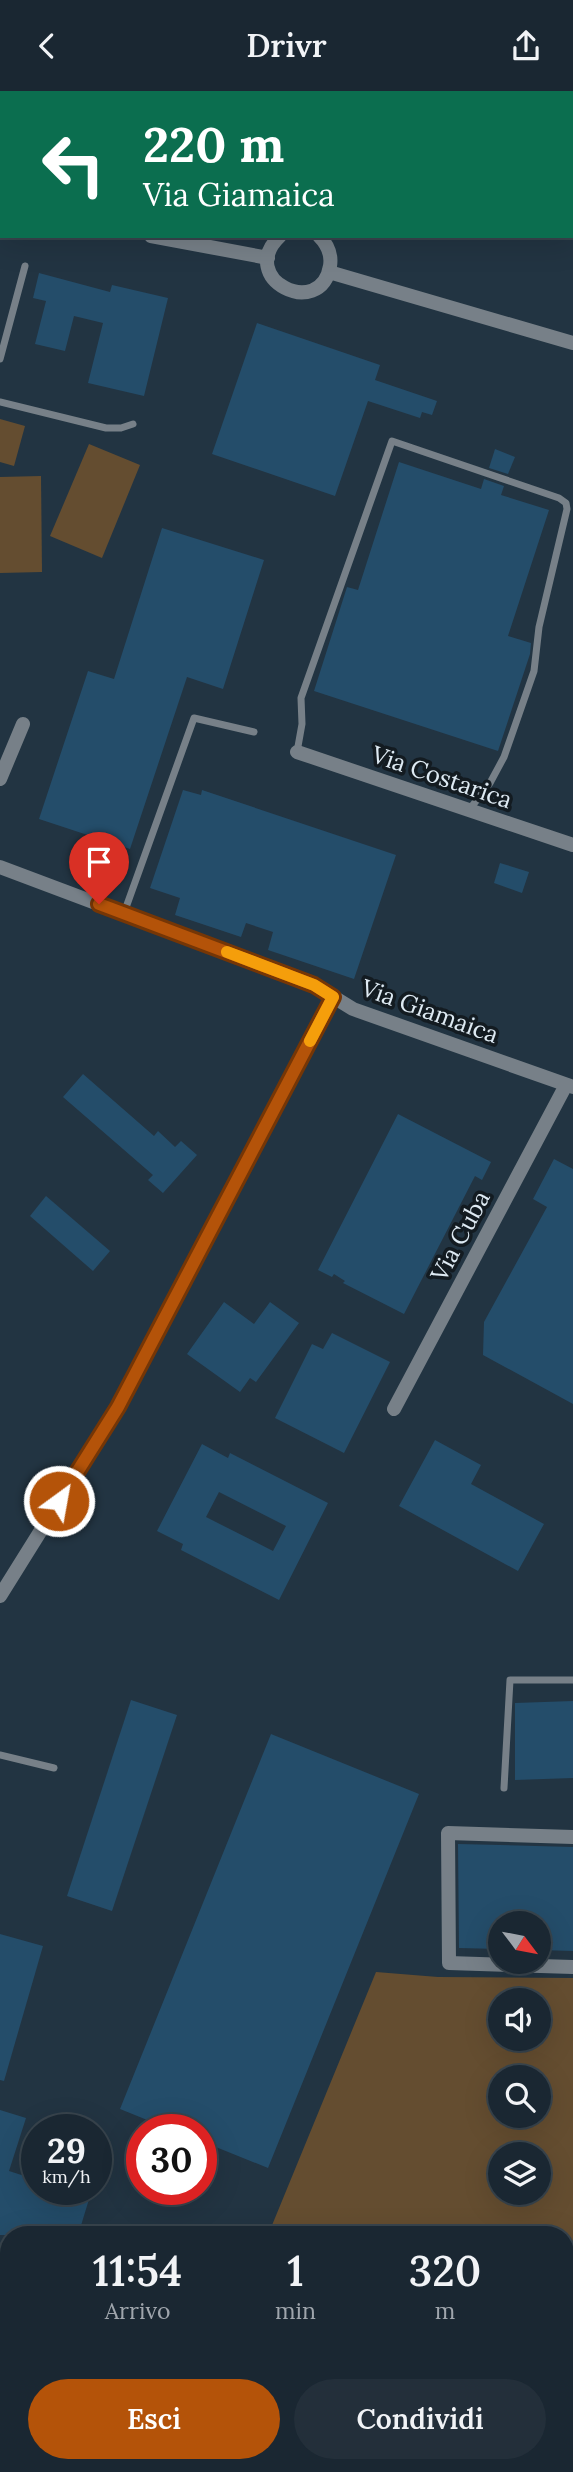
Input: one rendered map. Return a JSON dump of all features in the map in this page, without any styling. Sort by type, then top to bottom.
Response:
[{"type":"street","points":[[161,238],[268,258]]},
{"type":"street","points":[[278,238],[271,247],[268,269],[276,283],[291,292],[303,293],[315,289],[329,272],[329,250],[320,238]]},
{"type":"street","points":[[329,272],[573,343]]},
{"type":"street","points":[[0,779],[23,724]]},
{"type":"street","name":"Via Costarica","points":[[297,752],[573,845]]},
{"type":"street","name":"Via Giamaica","points":[[0,867],[314,985],[354,1009],[569,1086]]},
{"type":"street","points":[[0,1596],[118,1407],[333,997]]},
{"type":"street","name":"Via Cuba","points":[[394,1409],[569,1086]]},
{"type":"street","points":[[573,1837],[448,1833],[449,1963],[573,1967]]},
{"type":"lane","points":[[0,359],[25,266]]},
{"type":"lane","points":[[0,402],[106,428],[121,428],[133,424]]},
{"type":"lane","points":[[297,752],[302,724],[301,698],[392,441],[559,498],[566,503],[567,509],[539,627],[534,671],[500,766],[469,810]]},
{"type":"lane","points":[[124,914],[194,718],[254,733]]},
{"type":"lane","points":[[504,1788],[510,1680],[573,1680]]},
{"type":"lane","points":[[0,1755],[54,1768]]},
{"type":"shaded area","points":[[0,419],[25,426],[14,466],[0,462]]},
{"type":"shaded area","points":[[89,444],[140,465],[102,558],[50,536]]},
{"type":"shaded area","points":[[41,476],[42,572],[0,573],[0,477]]},
{"type":"shaded area","points":[[376,1972],[438,1977],[573,1978],[573,2226],[272,2226]]},
{"type":"building","points":[[39,273],[110,292],[112,285],[168,298],[144,396],[88,383],[103,323],[74,316],[65,351],[35,344],[46,301],[33,298]]},
{"type":"building","points":[[257,323],[380,365],[375,380],[437,401],[432,415],[422,412],[420,418],[368,401],[335,496],[212,454]]},
{"type":"building","points":[[495,449],[515,457],[508,474],[489,468]]},
{"type":"building","points":[[399,462],[481,489],[484,479],[504,486],[501,495],[549,510],[508,636],[531,643],[530,654],[498,751],[314,691],[347,587],[358,590]]},
{"type":"building","points":[[162,528],[264,560],[223,689],[187,677],[130,849],[39,819],[88,671],[114,679]]},
{"type":"building","points":[[183,790],[201,795],[202,790],[396,855],[354,979],[268,950],[273,932],[246,923],[241,937],[175,915],[180,898],[150,888]]},
{"type":"building","points":[[500,863],[529,872],[522,893],[494,883]]},
{"type":"building","points":[[83,1074],[154,1136],[158,1131],[175,1147],[181,1141],[197,1155],[163,1193],[148,1180],[153,1175],[63,1097]]},
{"type":"building","points":[[398,1114],[491,1162],[482,1180],[475,1176],[404,1314],[343,1283],[345,1281],[334,1274],[332,1277],[318,1270]]},
{"type":"building","points":[[554,1159],[573,1169],[573,1404],[483,1355],[484,1322],[547,1207],[533,1199]]},
{"type":"building","points":[[46,1196],[110,1251],[93,1271],[30,1216]]},
{"type":"building","points":[[224,1302],[254,1324],[270,1302],[299,1323],[256,1382],[250,1378],[240,1392],[187,1354]]},
{"type":"building","points":[[332,1333],[390,1362],[344,1453],[275,1418],[312,1344],[323,1349]]},
{"type":"building","points":[[435,1440],[481,1465],[471,1484],[544,1524],[518,1571],[399,1506]]},
{"type":"building","points":[[202,1444],[228,1458],[230,1453],[328,1503],[279,1600],[181,1550],[183,1544],[157,1531]],"holes":[[[219,1492],[286,1526],[273,1551],[206,1517]]]},
{"type":"building","points":[[131,1700],[177,1715],[112,1911],[67,1896]]},
{"type":"building","points":[[573,1701],[573,1778],[515,1780],[515,1703]]},
{"type":"building","points":[[271,1734],[419,1794],[268,2168],[217,2147],[217,2114],[132,2114],[120,2109]]},
{"type":"building","points":[[458,1844],[573,1847],[573,1951],[551,1950],[551,1911],[488,1911],[488,1949],[459,1948]]},
{"type":"building","points":[[0,1934],[43,1946],[4,2081],[0,2080]]},
{"type":"building","points":[[0,2110],[21,2116],[21,2134],[9,2171],[21,2175],[21,2205],[87,2205],[81,2226],[0,2226]]},
{"type":"slow traffic","points":[[227,952],[314,985],[333,997],[310,1041]]},
{"type":"route","points":[[59,1501],[118,1407],[333,997],[314,985],[99,904]]}]
